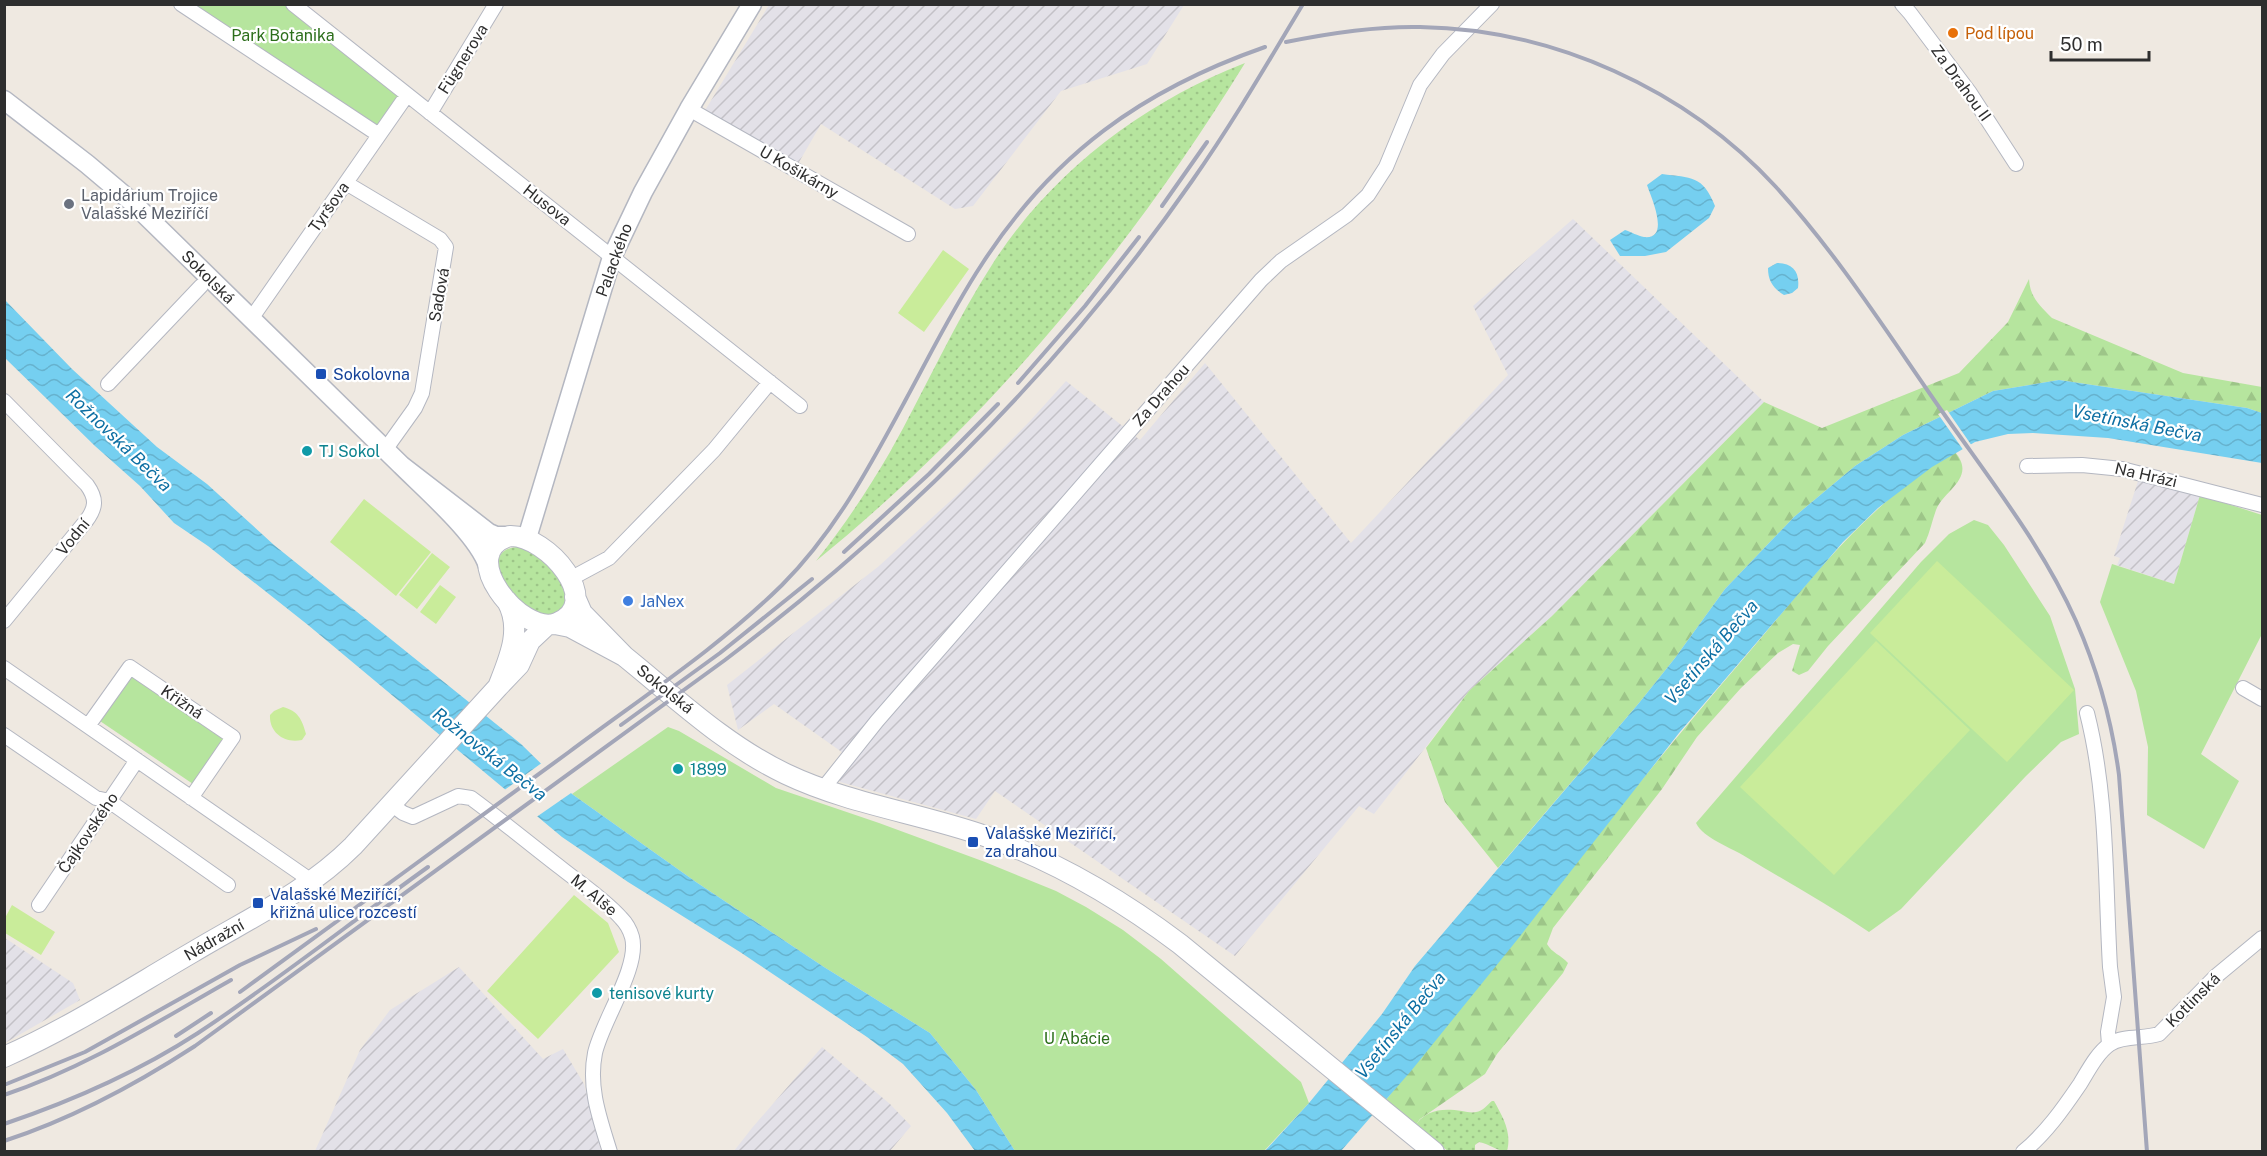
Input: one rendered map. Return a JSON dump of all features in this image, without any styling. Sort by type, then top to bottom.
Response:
[{"type":"main road","name":"Sokolská","points":[[519,537],[554,557],[573,588],[582,613],[624,656],[732,742],[767,764],[822,790]]},
{"type":"main road","points":[[488,566],[488,557],[492,548],[504,538],[519,537]]},
{"type":"main road","name":"Sokolská","points":[[488,566],[495,584],[507,601],[531,621],[570,627],[624,656]]},
{"type":"main road","points":[[551,625],[567,616],[572,610],[573,588]]},
{"type":"main road","name":"Nádražní","points":[[494,691],[510,656],[514,636],[513,614],[507,601]]},
{"type":"main road","name":"Nádražní","points":[[4,1058],[92,1011],[313,882],[328,871],[519,665],[530,641],[551,625]]},
{"type":"main road","points":[[822,790],[983,836],[1026,852],[1084,880],[1141,915],[1180,944],[1434,1152]]},
{"type":"street","points":[[181,4],[380,135]]},
{"type":"street","name":"Husova","points":[[293,4],[801,406]]},
{"type":"street","name":"Fügnerova","points":[[430,113],[496,4]]},
{"type":"street","name":"Palackého","points":[[519,537],[612,257],[639,200],[689,109],[752,4]]},
{"type":"street","name":"Za Drahou","points":[[822,790],[877,721],[1261,280],[1281,261],[1347,215],[1368,195],[1386,166],[1411,104],[1424,79],[1443,54],[1492,4]]},
{"type":"street","name":"Za Drahou II","points":[[1902,4],[1970,93],[2016,164]]},
{"type":"street","name":"Tyršova","points":[[251,319],[407,95]]},
{"type":"street","name":"Sokolská","points":[[4,100],[132,202],[401,465],[474,540],[488,566]]},
{"type":"street","name":"U Košikárny","points":[[689,109],[908,234]]},
{"type":"street","name":"Sadová","points":[[346,183],[440,239],[446,247],[422,393],[415,408],[386,450]]},
{"type":"street","points":[[108,384],[201,286]]},
{"type":"street","points":[[573,588],[609,558],[714,450],[770,382]]},
{"type":"street","name":"Vodní","points":[[4,401],[87,485],[95,504],[94,510],[86,521],[4,621]]},
{"type":"street","name":"Sokolská","points":[[401,465],[489,533],[495,536],[519,537]]},
{"type":"street","name":"Na Hrázi","points":[[2027,466],[2082,465],[2122,469],[2262,505]]},
{"type":"street","name":"Křižná","points":[[88,726],[130,667],[233,737],[191,798]]},
{"type":"street","points":[[4,668],[313,882]]},
{"type":"street","points":[[2243,688],[2262,699]]},
{"type":"street","points":[[2024,1152],[2055,1119],[2109,1044],[2108,1032],[2114,997],[2109,956],[2101,786],[2095,744],[2087,713]]},
{"type":"street","points":[[4,735],[96,798],[109,801],[228,885]]},
{"type":"street","name":"Čajkovského","points":[[39,905],[137,760]]},
{"type":"street","name":"M. Alše","points":[[392,804],[403,813],[413,817],[458,796],[471,798],[577,881],[625,922],[632,936],[631,964],[605,1022],[595,1053],[593,1070],[595,1101],[610,1152]]},
{"type":"street","name":"Kotlinská","points":[[2109,1044],[2122,1039],[2148,1038],[2159,1034],[2215,977],[2262,938]]},
{"type":"shaded area","points":[[769,5],[1184,5],[1147,64],[1061,91],[973,206],[955,209],[821,124],[791,176],[698,122]]},
{"type":"shaded area","points":[[1573,219],[1764,402],[1552,616],[1469,691],[1374,814],[1359,806],[1235,956],[995,791],[976,819],[840,782],[839,777],[853,760],[774,704],[738,730],[727,685],[879,566],[958,494],[1066,381],[1140,440],[1205,363],[1351,543],[1508,375],[1473,306]]},
{"type":"shaded area","points":[[2138,481],[2200,495],[2174,584],[2117,565],[2120,558],[2114,556]]},
{"type":"shaded area","points":[[5,938],[73,983],[80,1000],[5,1043]]},
{"type":"shaded area","points":[[459,967],[543,1059],[563,1049],[584,1084],[601,1151],[315,1151],[360,1050],[390,1010]]},
{"type":"shaded area","points":[[822,1047],[890,1104],[911,1126],[890,1151],[734,1151],[752,1128]]},
{"type":"green space","name":"Park Botanika","points":[[181,5],[293,5],[407,95],[379,135]]},
{"type":"green space","points":[[1245,63],[1154,200],[1052,330],[939,451],[879,508],[816,561],[846,521],[882,466],[980,283],[1019,227],[1045,196],[1105,142],[1138,118],[1172,97]]},
{"type":"green space","points":[[943,250],[969,269],[924,332],[898,313]]},
{"type":"green space","points":[[2029,279],[2033,296],[2052,318],[2183,373],[2262,387],[2262,413],[2247,408],[2059,380],[1993,391],[1903,435],[1855,466],[1794,517],[1725,589],[1639,703],[1498,868],[1445,802],[1426,748],[1469,691],[1552,616],[1764,402],[1822,428],[1959,373],[2008,322]]},
{"type":"green space","points":[[1955,452],[1961,461],[1961,477],[1936,510],[1925,543],[1828,646],[1808,671],[1799,675],[1792,671],[1800,645],[1793,644],[1778,653],[1741,688],[1697,737],[1662,789],[1553,928],[1547,944],[1568,963],[1563,973],[1497,1054],[1485,1074],[1420,1119],[1415,1126],[1385,1101],[1608,821],[1816,573],[1867,519],[1895,494]]},
{"type":"green space","points":[[2200,495],[2262,515],[2262,634],[2201,754],[2239,781],[2204,849],[2147,815],[2148,747],[2136,691],[2100,602],[2112,564],[2174,584]]},
{"type":"green space","points":[[364,499],[431,552],[396,596],[330,542]]},
{"type":"green space","points":[[1974,520],[1988,525],[2004,545],[2050,616],[2075,689],[2079,734],[2061,742],[1901,909],[1869,932],[1839,912],[1711,838],[1696,823],[1921,562],[1949,534]]},
{"type":"green space","points":[[517,547],[534,553],[554,572],[566,597],[558,612],[545,614],[530,608],[515,596],[504,581],[498,566],[502,553]]},
{"type":"green space","points":[[432,553],[450,567],[417,609],[399,595]]},
{"type":"green space","points":[[1937,561],[2074,690],[2007,762],[1870,633]]},
{"type":"green space","points":[[440,585],[456,597],[436,624],[420,612]]},
{"type":"green space","points":[[1876,641],[1970,730],[1834,875],[1740,787]]},
{"type":"green space","points":[[131,672],[228,737],[196,786],[97,719]]},
{"type":"green space","points":[[283,707],[296,713],[301,720],[306,734],[302,740],[284,739],[272,727],[270,715]]},
{"type":"green space","name":"U Abácie","points":[[668,727],[679,731],[776,788],[985,862],[1056,891],[1086,907],[1123,930],[1161,959],[1301,1082],[1309,1103],[1264,1151],[1015,1151],[976,1090],[930,1033],[824,967],[696,882],[572,794]]},
{"type":"green space","points":[[574,895],[608,923],[619,952],[538,1039],[487,991]]},
{"type":"green space","points":[[12,905],[55,932],[41,955],[5,933],[5,918]]},
{"type":"green space","points":[[1492,1101],[1506,1125],[1507,1151],[1479,1142],[1475,1145],[1475,1151],[1448,1151],[1415,1126],[1424,1116],[1436,1111],[1474,1112],[1483,1109]]},
{"type":"water","points":[[1662,174],[1688,178],[1701,183],[1715,206],[1709,218],[1666,252],[1645,256],[1620,256],[1610,240],[1625,230],[1644,237],[1652,236],[1656,232],[1657,217],[1647,185]]},
{"type":"water","points":[[1777,263],[1791,267],[1798,277],[1798,288],[1792,293],[1784,295],[1774,287],[1770,280],[1768,268]]},
{"type":"water","name":"Rožnovská Bečva","points":[[4,299],[72,369],[157,447],[207,484],[274,545],[521,744],[572,794],[696,882],[824,967],[930,1033],[976,1090],[1015,1151],[975,1151],[947,1113],[903,1064],[867,1037],[740,952],[628,882],[562,837],[308,625],[208,546],[174,523],[140,486],[95,446],[5,358]]},
{"type":"water","name":"Vsetínská Bečva","points":[[2059,380],[2247,408],[2262,413],[2262,463],[2108,438],[2033,433],[2008,434],[1975,442],[1932,467],[1878,508],[1843,542],[1679,733],[1517,940],[1411,1071],[1341,1151],[1264,1152],[1309,1103],[1382,1014],[1415,966],[1639,703],[1725,589],[1794,517],[1855,466],[1903,435],[1993,391]]},
{"type":"pier","points":[[1947,410],[1972,446],[1964,451],[1938,414]]},
{"type":"pier","points":[[543,762],[574,791],[535,818],[503,791]]},
{"type":"railway","points":[[4,1141],[78,1112],[195,1046],[725,660],[855,554],[977,439],[1035,378],[1090,314],[1192,181],[1249,94],[1303,4]]},
{"type":"railway","points":[[1286,42],[1353,31],[1420,27],[1470,30],[1519,39],[1567,53],[1614,71],[1659,94],[1701,121],[1740,152],[1776,187],[1821,241],[1998,489],[2032,541],[2063,594],[2091,659],[2108,716],[2119,775],[2147,1152]]},
{"type":"railway","points":[[240,992],[678,672],[732,630],[782,585],[819,543],[850,498],[971,281],[1009,225],[1039,190],[1070,158],[1104,130],[1140,106],[1220,64],[1265,47]]},
{"type":"railway","points":[[1162,206],[1207,142]]},
{"type":"railway","points":[[1018,383],[1085,306],[1139,237]]},
{"type":"railway","points":[[844,552],[929,474],[998,404]]},
{"type":"railway","points":[[621,725],[720,653],[812,579]]},
{"type":"railway","points":[[4,1124],[104,1085],[175,1047],[256,993],[428,867]]},
{"type":"railway","points":[[4,1085],[85,1052],[240,965],[316,929]]},
{"type":"railway","points":[[4,1095],[92,1058],[231,980]]},
{"type":"railway","points":[[176,1036],[211,1013]]},
{"type":"place","name":"Pod lípou","points":[[1953,33]]},
{"type":"place","name":"Lapidárium Trojice Valašské Meziříčí","points":[[69,204]]},
{"type":"place","name":"Sokolovna","points":[[321,374]]},
{"type":"place","name":"TJ Sokol","points":[[307,451]]},
{"type":"place","name":"JaNex","points":[[628,601]]},
{"type":"place","name":"1899","points":[[678,769]]},
{"type":"place","name":"Valašské Meziříčí, za drahou","points":[[973,842]]},
{"type":"place","name":"Valašské Meziříčí, křižná ulice rozcestí","points":[[258,903]]},
{"type":"place","name":"tenisové kurty","points":[[597,993]]}]
